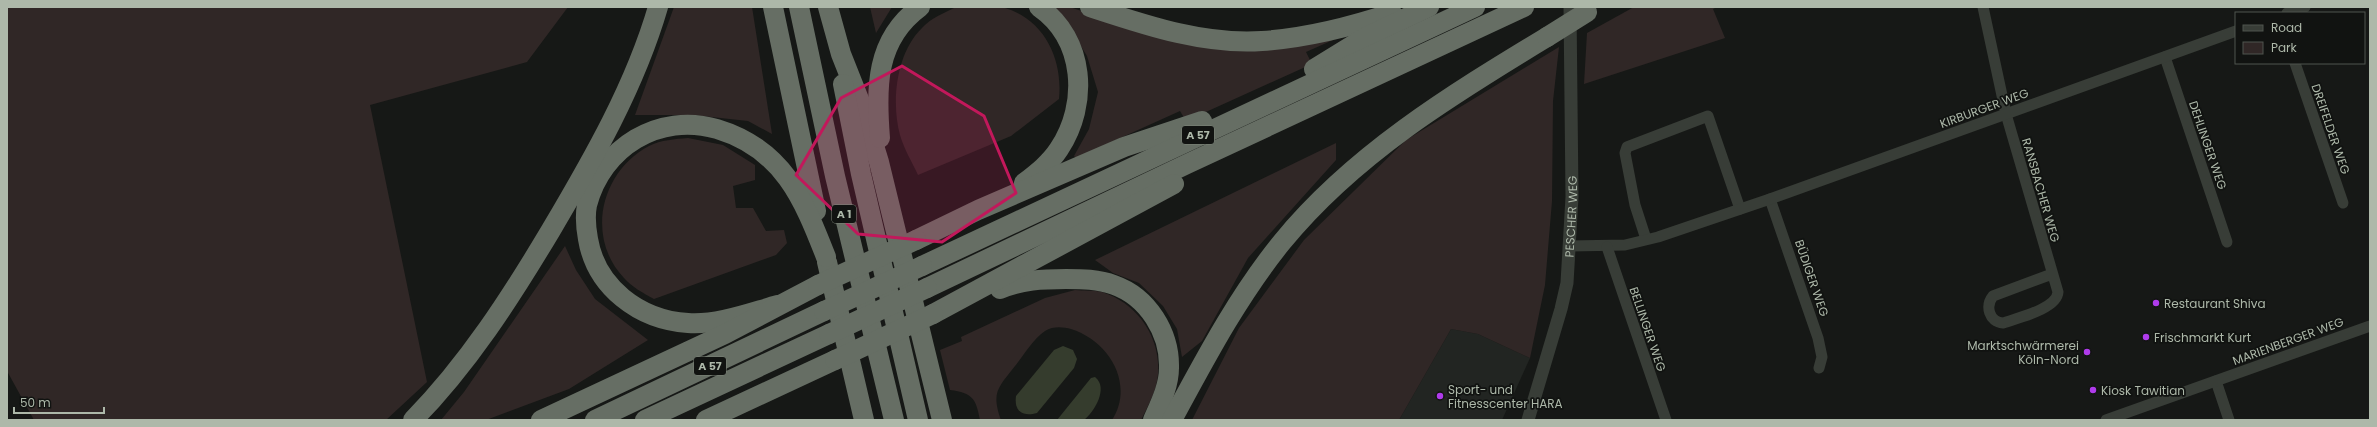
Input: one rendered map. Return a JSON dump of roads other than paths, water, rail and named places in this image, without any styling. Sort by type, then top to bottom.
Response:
[{"type":"highway","points":[[413,420],[440,393],[513,293],[572,195],[629,87],[658,7]]},
{"type":"highway","points":[[773,7],[826,257],[864,420]]},
{"type":"highway","name":"A 1","points":[[799,7],[835,176],[894,420]]},
{"type":"highway","points":[[827,7],[841,54],[862,107],[879,162],[922,344],[942,420]]},
{"type":"highway","name":"A 1","points":[[827,7],[861,174],[918,420]]},
{"type":"highway","points":[[894,229],[881,149],[877,90],[880,71],[889,42],[908,16],[920,7]]},
{"type":"highway","points":[[978,210],[1020,186],[1042,169],[1059,149],[1070,126],[1077,104],[1079,82],[1076,64],[1070,46],[1058,26],[1039,7]]},
{"type":"highway","points":[[1090,7],[1162,30],[1210,38],[1260,41],[1302,37],[1339,29],[1411,7]]},
{"type":"highway","points":[[541,420],[725,334],[778,304],[978,210],[1124,147],[1211,118],[1307,73],[1366,37],[1429,7]]},
{"type":"highway","name":"A 57","points":[[595,420],[1475,7]]},
{"type":"highway","name":"A 57","points":[[645,420],[1187,164],[1524,7]]},
{"type":"highway","points":[[1172,420],[1233,313],[1282,242],[1346,175],[1404,130],[1497,67],[1547,37],[1585,9]]},
{"type":"highway","points":[[778,304],[720,321],[689,323],[647,314],[617,294],[598,271],[590,251],[586,229],[587,206],[596,180],[610,159],[625,145],[643,133],[665,126],[688,124],[709,127],[729,133],[767,156],[796,189],[805,205],[826,257]]},
{"type":"highway","points":[[706,420],[933,314],[1185,178],[1254,134]]},
{"type":"highway","points":[[933,314],[1012,284],[1034,279],[1091,280],[1114,285],[1131,294],[1147,308],[1157,321],[1166,341],[1169,368],[1167,381],[1153,420]]},
{"type":"highway","points":[[922,344],[938,420]]},
{"type":"highway","points":[[723,420],[770,390]]},
{"type":"street","name":"RANSBACHER WEG","points":[[1983,7],[2006,114],[2058,292],[2054,303],[2003,323],[1995,321],[1991,316],[1989,304],[1993,296],[2052,274]]},
{"type":"street","points":[[2290,12],[2305,7]]},
{"type":"street","name":"PESCHER WEG","points":[[1528,420],[1561,309],[1567,283],[1570,246],[1572,117],[1585,9]]},
{"type":"street","name":"KIRBURGER WEG","points":[[1570,246],[1606,247],[1646,239],[1740,209],[2235,31]]},
{"type":"street","name":"DEHLINGER WEG","points":[[2164,57],[2227,242]]},
{"type":"street","name":"DREIFELDER WEG","points":[[2295,64],[2343,203]]},
{"type":"street","points":[[1646,239],[1635,205],[1625,153],[1627,147],[1708,116],[1740,209]]},
{"type":"street","name":"BÜDIGER WEG","points":[[1770,199],[1818,338],[1822,357],[1819,368]]},
{"type":"street","name":"BELLINGER WEG","points":[[1606,247],[1666,420]]},
{"type":"street","name":"MARIENBERGER WEG","points":[[2106,420],[2370,326]]},
{"type":"street","points":[[2216,381],[2229,420]]},
{"type":"place","name":"Restaurant Shiva","points":[[2156,303]]},
{"type":"place","name":"Frischmarkt Kurt","points":[[2146,337]]},
{"type":"place","name":"Marktschwärmerei Köln-Nord","points":[[2087,352]]},
{"type":"place","name":"Kiosk Tawitian","points":[[2093,390]]},
{"type":"place","name":"Sport- und Fitnesscenter HARA","points":[[1440,396]]}]
